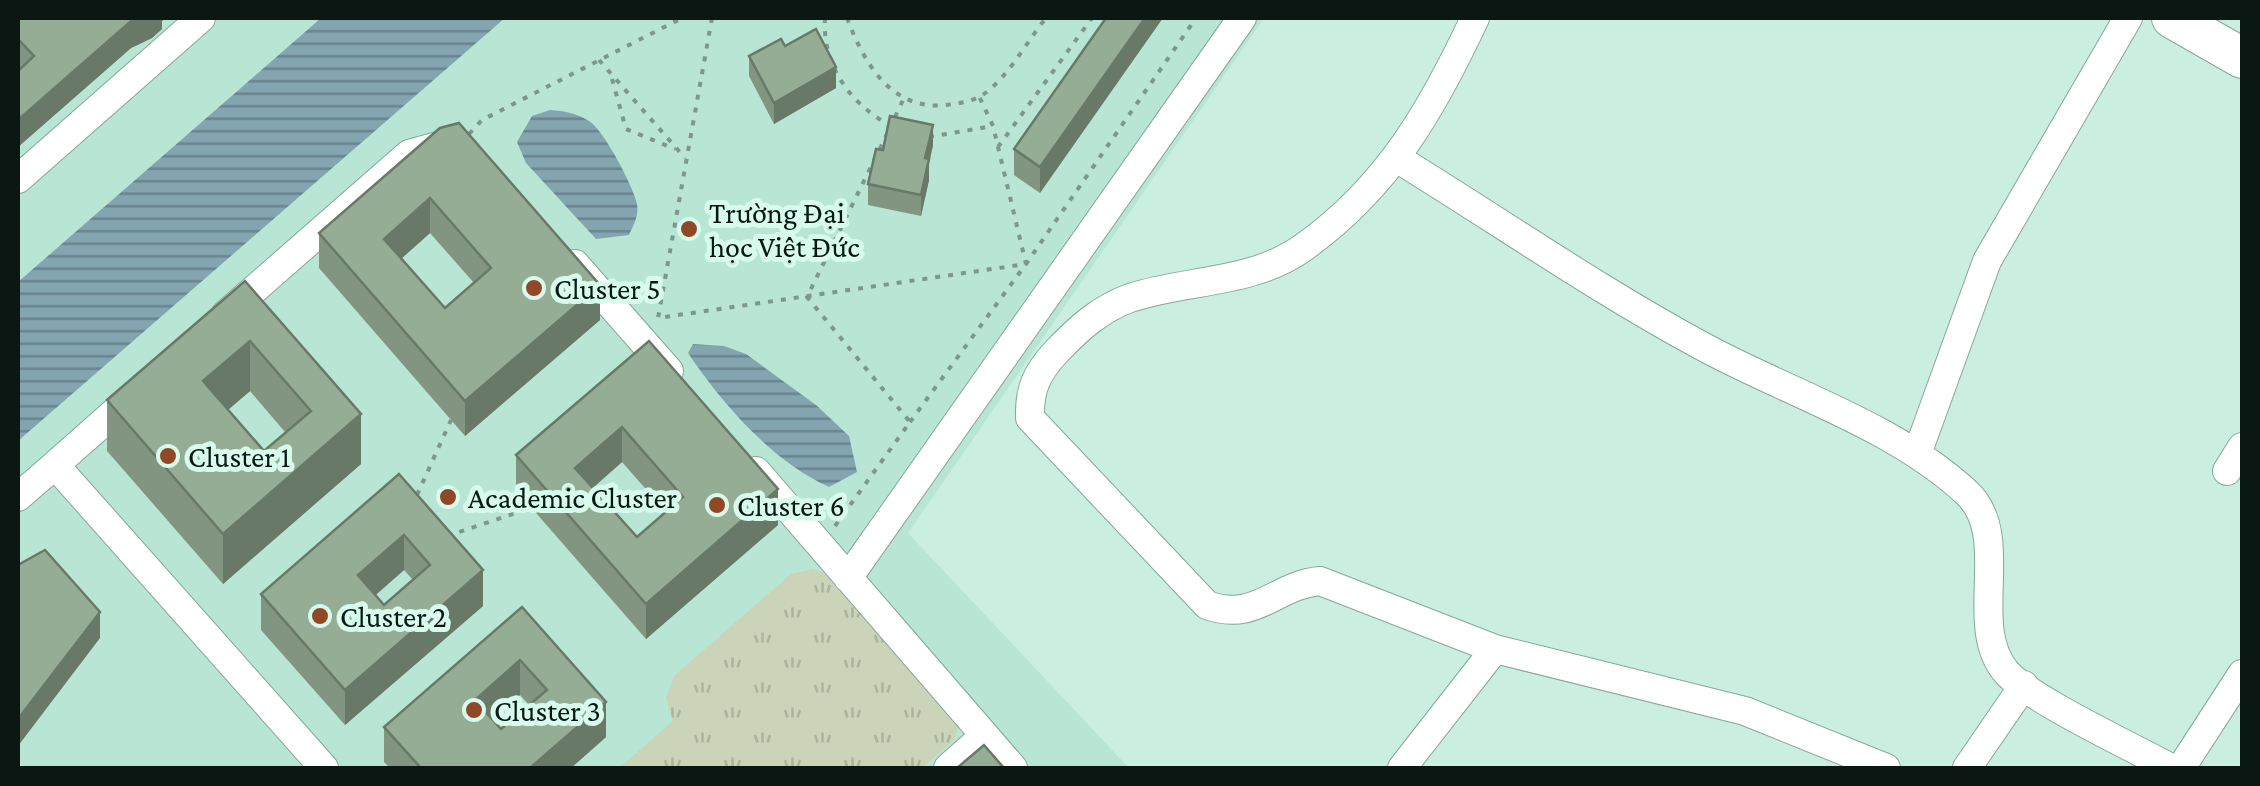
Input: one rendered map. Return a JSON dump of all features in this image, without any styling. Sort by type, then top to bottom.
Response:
[{"type":"highway","points":[[2172,18],[2242,58]]},
{"type":"street","points":[[18,179],[201,18]]},
{"type":"street","points":[[848,578],[1242,18]]},
{"type":"street","points":[[1475,18],[1449,74],[1398,159],[1304,247],[1235,276],[1129,299],[1085,322],[1040,370],[1029,396],[1030,418],[1207,605],[1228,612],[1252,609],[1300,583],[1320,581],[1495,650],[1745,711],[1886,768]]},
{"type":"street","points":[[1917,454],[1993,249],[2128,18]]},
{"type":"street","points":[[206,332],[409,154],[472,145]]},
{"type":"street","points":[[1398,159],[1700,345],[1917,454],[1969,494],[1980,510],[1996,656],[2008,674],[2171,768]]},
{"type":"street","points":[[553,238],[692,397]]},
{"type":"street","points":[[18,496],[147,384]]},
{"type":"street","points":[[743,457],[1014,768]]},
{"type":"street","points":[[54,465],[324,768]]},
{"type":"street","points":[[1402,768],[1495,650]]},
{"type":"street","points":[[2181,768],[2242,674]]},
{"type":"street","points":[[1968,768],[2024,686]]},
{"type":"street","points":[[948,768],[984,736]]},
{"type":"path","points":[[472,145],[482,120],[682,18]]},
{"type":"path","points":[[712,18],[658,318],[1026,264]]},
{"type":"path","points":[[825,18],[824,36],[848,94],[890,126],[903,130]]},
{"type":"path","points":[[847,18],[862,58],[904,98],[922,108],[989,91],[1046,18]]},
{"type":"path","points":[[997,149],[1092,18]]},
{"type":"path","points":[[820,546],[1026,264],[1196,18]]},
{"type":"path","points":[[598,60],[687,160]]},
{"type":"path","points":[[610,74],[626,130],[677,150]]},
{"type":"path","points":[[979,96],[993,126],[1026,264]]},
{"type":"path","points":[[808,297],[904,98]]},
{"type":"path","points":[[915,135],[938,138],[993,126]]},
{"type":"path","points":[[808,297],[910,422]]},
{"type":"path","points":[[414,502],[451,420]]},
{"type":"path","points":[[445,536],[531,508]]},
{"type":"shaded area","points":[[18,18],[321,18],[18,282]]},
{"type":"shaded area","name":"Trường Đại học Việt Đức","points":[[505,18],[1264,18],[908,533],[1129,768],[18,768],[18,441]]},
{"type":"green space","points":[[813,569],[832,576],[959,724],[954,740],[922,768],[619,768],[673,721],[666,698],[674,676],[791,574]]},
{"type":"water","points":[[321,18],[505,18],[18,441],[18,282]]},
{"type":"water","points":[[550,110],[589,121],[610,146],[637,204],[629,235],[596,239],[526,163],[517,142],[532,116]]},
{"type":"water","points":[[693,344],[724,346],[746,354],[816,405],[849,436],[857,472],[829,487],[788,462],[750,430],[717,392],[688,353]]},
{"type":"building","points":[[18,18],[140,18],[131,21],[18,120],[18,71],[34,56],[18,39]]},
{"type":"building","points":[[1106,18],[1145,18],[1040,167],[1014,149]]},
{"type":"building","points":[[816,29],[836,67],[774,103],[749,56],[781,39],[785,46]]},
{"type":"building","points":[[890,116],[933,125],[921,195],[868,184],[876,149],[883,150]]},
{"type":"building","name":"Cluster 5","points":[[459,123],[600,285],[465,401],[319,233],[440,128]],"holes":[[[430,198],[491,268],[445,308],[384,239]]]},
{"type":"building","points":[[245,281],[361,414],[223,534],[107,400]],"holes":[[[250,341],[311,411],[264,451],[203,381]]]},
{"type":"building","name":"Cluster 6","points":[[649,341],[778,489],[646,604],[516,455]],"holes":[[[622,427],[683,497],[637,537],[575,468]]]},
{"type":"building","points":[[399,474],[483,570],[345,690],[261,594]],"holes":[[[404,535],[430,565],[384,605],[358,575]]]},
{"type":"building","points":[[45,550],[100,612],[18,719],[18,565]]},
{"type":"building","points":[[522,607],[606,702],[530,768],[421,768],[384,727]],"holes":[[[520,660],[547,690],[501,729],[475,700]]]},
{"type":"building","points":[[984,745],[1004,768],[957,768]]},
{"type":"place","name":"Trường Đại học Việt Đức","points":[[689,229]]},
{"type":"place","name":"Cluster 5","points":[[534,288]]},
{"type":"place","name":"Cluster 1","points":[[168,456]]},
{"type":"place","name":"Academic Cluster","points":[[448,497]]},
{"type":"place","name":"Cluster 6","points":[[717,505]]},
{"type":"place","name":"Cluster 2","points":[[320,616]]},
{"type":"place","name":"Cluster 3","points":[[474,710]]}]
